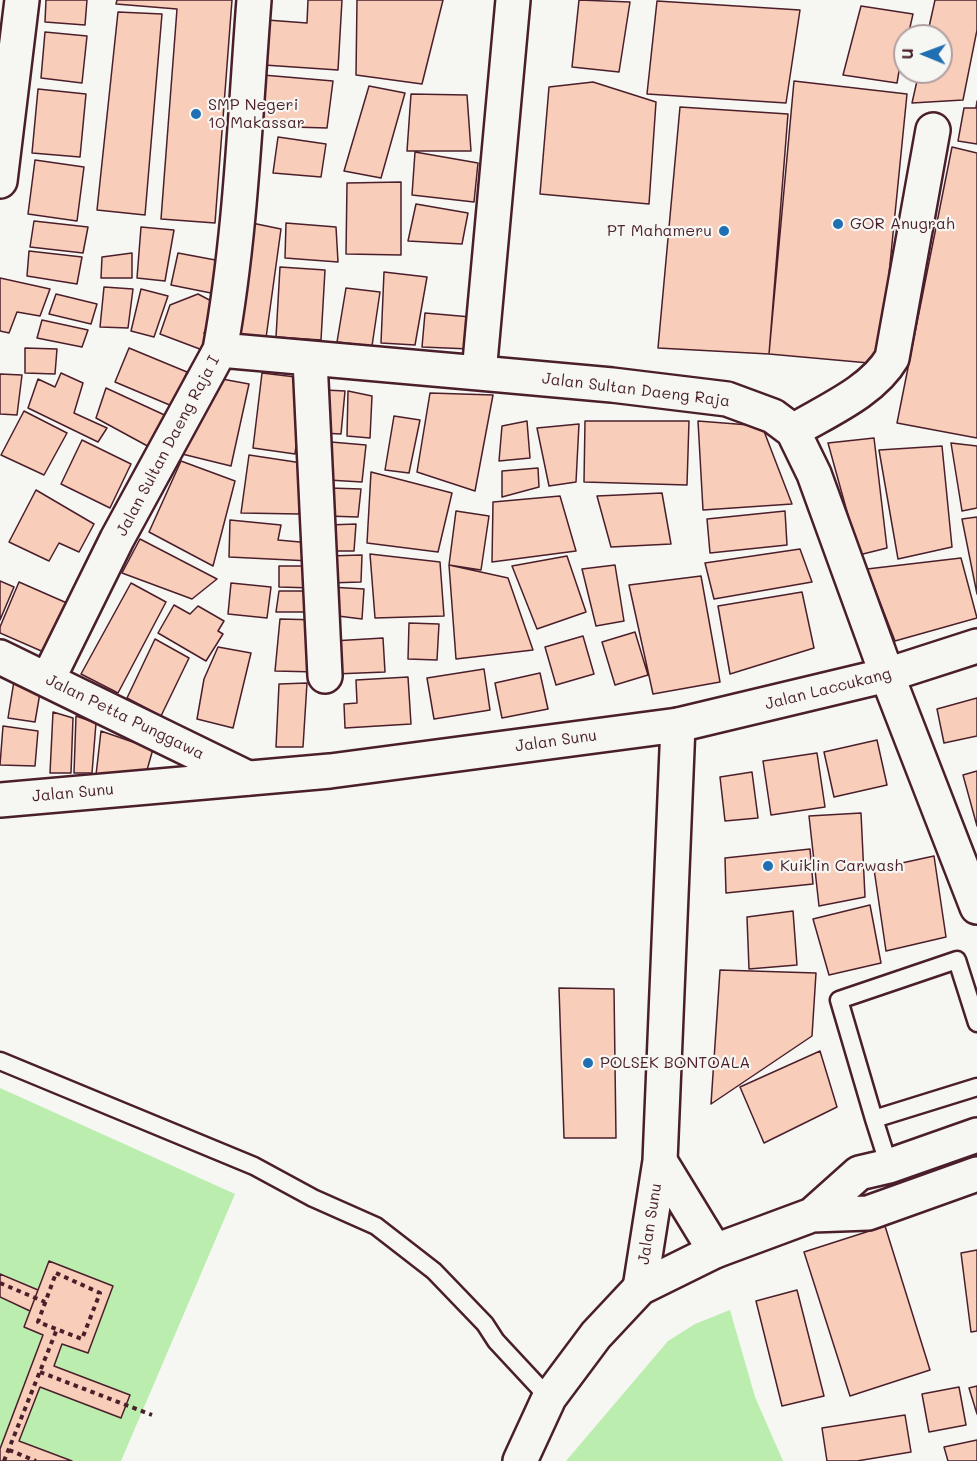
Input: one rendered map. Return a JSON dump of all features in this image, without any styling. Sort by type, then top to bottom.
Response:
[{"type":"main road","points":[[0,181],[22,0]]},
{"type":"main road","points":[[220,350],[229,303],[254,0]]},
{"type":"main road","points":[[479,373],[513,0]]},
{"type":"main road","points":[[794,432],[869,384],[883,372],[892,358],[933,130]]},
{"type":"main road","name":"Jalan Sultan Daeng Raja I","points":[[48,679],[117,539],[220,350],[310,360],[479,373]]},
{"type":"main road","points":[[310,360],[326,676]]},
{"type":"main road","name":"Jalan Sultan Daeng Raja","points":[[479,373],[612,385],[727,399],[773,416],[794,432],[814,474],[887,675],[977,907]]},
{"type":"main road","name":"Jalan Laccukang","points":[[678,725],[887,675],[977,646]]},
{"type":"main road","name":"Jalan Petta Punggawa","points":[[0,657],[249,778]]},
{"type":"main road","name":"Jalan Sunu","points":[[0,800],[330,771],[678,725],[660,1161],[640,1288]]},
{"type":"main road","points":[[812,1215],[859,1173],[889,1166],[977,1136]]},
{"type":"main road","name":"Jalan Sunu","points":[[660,1161],[715,1251]]},
{"type":"main road","points":[[520,1461],[549,1398],[596,1335],[640,1288],[715,1251],[812,1215],[868,1213],[977,1174]]},
{"type":"lane","points":[[889,1166],[839,1000],[957,960],[976,1017]]},
{"type":"lane","points":[[0,1061],[254,1166],[313,1198],[376,1226],[434,1271],[485,1324],[496,1341],[549,1398]]},
{"type":"lane","points":[[874,1119],[977,1087]]},
{"type":"path","points":[[56,1273],[100,1293],[82,1340],[38,1322],[45,1302],[56,1273]]},
{"type":"path","points":[[0,1283],[45,1302]]},
{"type":"path","points":[[4,1461],[57,1329]]},
{"type":"path","points":[[40,1372],[152,1414]]},
{"type":"path","points":[[9,1450],[36,1461]]},
{"type":"green space","points":[[0,1088],[235,1194],[121,1461],[0,1461]]},
{"type":"green space","points":[[730,1310],[755,1397],[783,1461],[566,1461],[668,1341],[695,1324]]},
{"type":"building","points":[[46,0],[87,0],[85,25],[45,22]]},
{"type":"building","name":"SMP Negeri 10 Makassar","points":[[117,0],[232,0],[215,223],[161,219],[177,9],[116,4]]},
{"type":"building","points":[[308,0],[342,0],[338,70],[264,65],[267,20],[307,23]]},
{"type":"building","points":[[357,0],[443,0],[422,84],[356,75]]},
{"type":"building","points":[[579,0],[630,2],[619,72],[572,67]]},
{"type":"building","points":[[935,0],[977,0],[977,30],[963,100],[912,103],[916,84],[953,84],[953,24],[930,24]]},
{"type":"building","points":[[657,1],[800,10],[786,103],[647,94]]},
{"type":"building","points":[[861,6],[913,14],[911,24],[893,24],[893,82],[843,75]]},
{"type":"building","points":[[118,12],[162,14],[145,215],[97,210]]},
{"type":"building","points":[[45,32],[87,36],[82,83],[41,78]]},
{"type":"building","points":[[263,75],[333,81],[327,128],[258,126]]},
{"type":"building","name":"GOR Anugrah","points":[[794,81],[907,94],[880,364],[769,354]]},
{"type":"building","points":[[593,82],[656,102],[649,204],[540,194],[549,87]]},
{"type":"building","points":[[369,86],[405,93],[381,178],[344,171]]},
{"type":"building","points":[[38,89],[86,94],[80,157],[32,153]]},
{"type":"building","points":[[411,94],[467,95],[471,151],[407,151]]},
{"type":"building","points":[[977,101],[977,144],[958,141],[964,108],[976,108]]},
{"type":"building","name":"PT Mahameru","points":[[680,107],[788,114],[769,354],[658,348]]},
{"type":"building","points":[[278,137],[326,144],[321,177],[273,173]]},
{"type":"building","points":[[952,147],[977,153],[977,438],[897,423]]},
{"type":"building","points":[[415,152],[478,163],[474,202],[412,195]]},
{"type":"building","points":[[35,160],[84,167],[77,221],[28,214]]},
{"type":"building","points":[[401,182],[401,255],[346,254],[347,183]]},
{"type":"building","points":[[416,204],[468,213],[462,244],[408,241]]},
{"type":"building","points":[[34,221],[88,227],[83,253],[30,247]]},
{"type":"building","points":[[247,222],[281,229],[266,338],[234,334]]},
{"type":"building","points":[[286,223],[336,227],[338,262],[285,258]]},
{"type":"building","points":[[141,227],[174,230],[165,281],[137,278]]},
{"type":"building","points":[[29,251],[82,257],[77,284],[27,276]]},
{"type":"building","points":[[132,253],[132,278],[101,278],[102,257]]},
{"type":"building","points":[[178,253],[226,262],[216,294],[171,285]]},
{"type":"building","points":[[280,267],[325,270],[321,340],[276,337]]},
{"type":"building","points":[[384,272],[427,277],[415,345],[381,343]]},
{"type":"building","points":[[0,278],[50,289],[40,316],[17,312],[9,333],[0,331]]},
{"type":"building","points":[[104,287],[133,289],[128,328],[100,327]]},
{"type":"building","points":[[346,288],[380,292],[372,346],[337,342]]},
{"type":"building","points":[[141,289],[168,296],[154,337],[131,331]]},
{"type":"building","points":[[56,294],[97,304],[91,324],[49,314]]},
{"type":"building","points":[[198,294],[217,304],[204,333],[213,338],[205,351],[160,334],[170,305]]},
{"type":"building","points":[[425,313],[471,317],[470,349],[422,347]]},
{"type":"building","points":[[42,320],[88,330],[82,347],[37,338]]},
{"type":"building","points":[[25,348],[57,349],[55,374],[25,373]]},
{"type":"building","points":[[129,348],[187,372],[172,406],[115,382]]},
{"type":"building","points":[[61,373],[83,383],[74,413],[107,428],[98,442],[28,408],[38,379],[55,387]]},
{"type":"building","points":[[262,373],[304,378],[295,454],[253,448]]},
{"type":"building","points":[[0,374],[22,375],[17,415],[0,414]]},
{"type":"building","points":[[222,379],[249,384],[231,466],[182,454]]},
{"type":"building","points":[[106,388],[171,418],[153,449],[96,418]]},
{"type":"building","points":[[325,390],[345,391],[341,434],[322,433]]},
{"type":"building","points":[[348,391],[372,396],[370,438],[347,436]]},
{"type":"building","points":[[430,393],[493,395],[475,491],[417,472]]},
{"type":"building","points":[[24,411],[67,433],[44,475],[1,455]]},
{"type":"building","points":[[394,416],[420,420],[409,473],[385,470]]},
{"type":"building","points":[[527,421],[530,458],[499,461],[502,426]]},
{"type":"building","points":[[585,421],[689,421],[687,485],[584,482]]},
{"type":"building","points":[[698,421],[762,426],[792,504],[703,510]]},
{"type":"building","points":[[579,424],[576,482],[549,486],[537,428]]},
{"type":"building","points":[[874,438],[887,548],[859,555],[828,443]]},
{"type":"building","points":[[82,440],[131,464],[110,508],[61,484]]},
{"type":"building","points":[[331,442],[366,445],[362,482],[328,480]]},
{"type":"building","points":[[951,443],[977,446],[977,508],[962,511]]},
{"type":"building","points":[[942,446],[952,547],[898,559],[879,450]]},
{"type":"building","points":[[249,455],[302,463],[299,514],[241,513]]},
{"type":"building","points":[[181,461],[235,481],[213,566],[149,532]]},
{"type":"building","points":[[538,468],[539,487],[502,497],[502,471]]},
{"type":"building","points":[[371,472],[452,493],[438,552],[367,543]]},
{"type":"building","points":[[329,488],[361,489],[358,517],[327,516]]},
{"type":"building","points":[[36,490],[94,524],[79,552],[59,543],[49,561],[9,542]]},
{"type":"building","points":[[662,493],[671,544],[611,547],[597,496]]},
{"type":"building","points":[[560,496],[576,551],[492,562],[493,502]]},
{"type":"building","points":[[456,511],[489,516],[481,570],[449,565]]},
{"type":"building","points":[[785,511],[787,545],[710,553],[707,519]]},
{"type":"building","points":[[977,517],[977,594],[962,519]]},
{"type":"building","points":[[230,520],[281,525],[278,540],[311,543],[310,561],[229,557]]},
{"type":"building","points":[[356,524],[354,551],[327,551],[328,525]]},
{"type":"building","points":[[140,539],[217,579],[192,599],[122,573]]},
{"type":"building","points":[[800,549],[812,582],[714,599],[705,563]]},
{"type":"building","points":[[370,554],[440,562],[444,616],[375,618]]},
{"type":"building","points":[[362,555],[361,582],[328,583],[328,556]]},
{"type":"building","points":[[567,556],[586,612],[537,629],[512,566]]},
{"type":"building","points":[[961,558],[977,618],[895,641],[867,569]]},
{"type":"building","points":[[449,565],[508,578],[533,650],[456,659]]},
{"type":"building","points":[[615,565],[624,621],[596,626],[582,569]]},
{"type":"building","points":[[279,566],[314,566],[313,588],[279,587]]},
{"type":"building","points":[[701,576],[720,682],[653,694],[629,585]]},
{"type":"building","points":[[0,581],[14,587],[0,620]]},
{"type":"building","points":[[19,582],[76,607],[55,657],[0,633],[0,627]]},
{"type":"building","points":[[131,583],[166,602],[118,693],[81,674]]},
{"type":"building","points":[[231,583],[271,587],[267,618],[228,614]]},
{"type":"building","points":[[330,587],[364,589],[362,619],[330,615]]},
{"type":"building","points":[[279,591],[316,591],[314,612],[276,612]]},
{"type":"building","points":[[802,592],[814,648],[730,674],[718,606]]},
{"type":"building","points":[[174,605],[190,614],[198,606],[224,621],[218,631],[223,634],[206,661],[158,633]]},
{"type":"building","points":[[280,619],[320,620],[317,672],[275,671]]},
{"type":"building","points":[[409,623],[439,624],[437,660],[408,659]]},
{"type":"building","points":[[635,632],[648,675],[615,685],[602,642]]},
{"type":"building","points":[[583,636],[594,674],[556,685],[545,647]]},
{"type":"building","points":[[383,638],[385,672],[335,674],[333,641]]},
{"type":"building","points":[[155,639],[189,658],[161,716],[127,698]]},
{"type":"building","points":[[218,647],[251,653],[233,728],[197,719],[204,679]]},
{"type":"building","points":[[484,669],[490,710],[434,719],[427,678]]},
{"type":"building","points":[[540,673],[548,709],[502,718],[495,683]]},
{"type":"building","points":[[408,677],[411,724],[345,728],[344,704],[357,703],[356,680]]},
{"type":"building","points":[[14,681],[41,687],[35,722],[8,718]]},
{"type":"building","points":[[307,683],[303,747],[276,747],[279,684]]},
{"type":"building","points":[[977,698],[977,736],[944,743],[937,709]]},
{"type":"building","points":[[53,712],[73,718],[71,773],[50,773]]},
{"type":"building","points":[[76,716],[96,723],[92,773],[74,773]]},
{"type":"building","points":[[3,726],[38,731],[35,766],[0,765]]},
{"type":"building","points":[[101,731],[153,749],[147,770],[96,775]]},
{"type":"building","points":[[877,740],[887,785],[834,797],[824,752]]},
{"type":"building","points":[[817,753],[825,807],[771,815],[763,761]]},
{"type":"building","points":[[977,771],[977,826],[963,775]]},
{"type":"building","points":[[752,772],[758,818],[725,821],[720,777]]},
{"type":"building","points":[[861,813],[865,897],[819,906],[809,816]]},
{"type":"building","name":"Kuiklin Carwash","points":[[810,849],[813,884],[726,893],[725,858]]},
{"type":"building","points":[[934,856],[946,937],[886,951],[874,869]]},
{"type":"building","points":[[870,905],[881,963],[829,975],[813,919]]},
{"type":"building","points":[[793,911],[797,965],[749,969],[747,917]]},
{"type":"building","points":[[720,970],[816,973],[812,1036],[711,1104]]},
{"type":"building","name":"POLSEK BONTOALA","points":[[559,988],[614,989],[616,1138],[564,1138]]},
{"type":"building","points":[[820,1051],[837,1107],[764,1143],[740,1087]]},
{"type":"building","points":[[885,1226],[930,1370],[850,1396],[804,1252]]},
{"type":"building","points":[[977,1250],[977,1331],[971,1332],[961,1253]]},
{"type":"building","points":[[49,1261],[113,1286],[88,1353],[62,1344],[54,1366],[130,1395],[121,1418],[40,1387],[19,1441],[72,1461],[0,1461],[0,1449],[43,1335],[24,1327]]},
{"type":"building","points":[[0,1274],[38,1290],[30,1311],[0,1297]]},
{"type":"building","points":[[797,1290],[824,1396],[782,1406],[756,1301]]},
{"type":"building","points":[[977,1386],[977,1414],[969,1388]]},
{"type":"building","points":[[959,1387],[966,1425],[929,1432],[922,1394]]},
{"type":"building","points":[[905,1415],[911,1452],[857,1461],[827,1461],[822,1428]]},
{"type":"building","points":[[977,1440],[977,1461],[948,1461],[944,1447]]},
{"type":"place","name":"SMP Negeri 10 Makassar","points":[[196,114]]},
{"type":"place","name":"GOR Anugrah","points":[[838,224]]},
{"type":"place","name":"PT Mahameru","points":[[724,231]]},
{"type":"place","name":"Kuiklin Carwash","points":[[768,866]]},
{"type":"place","name":"POLSEK BONTOALA","points":[[588,1063]]}]
